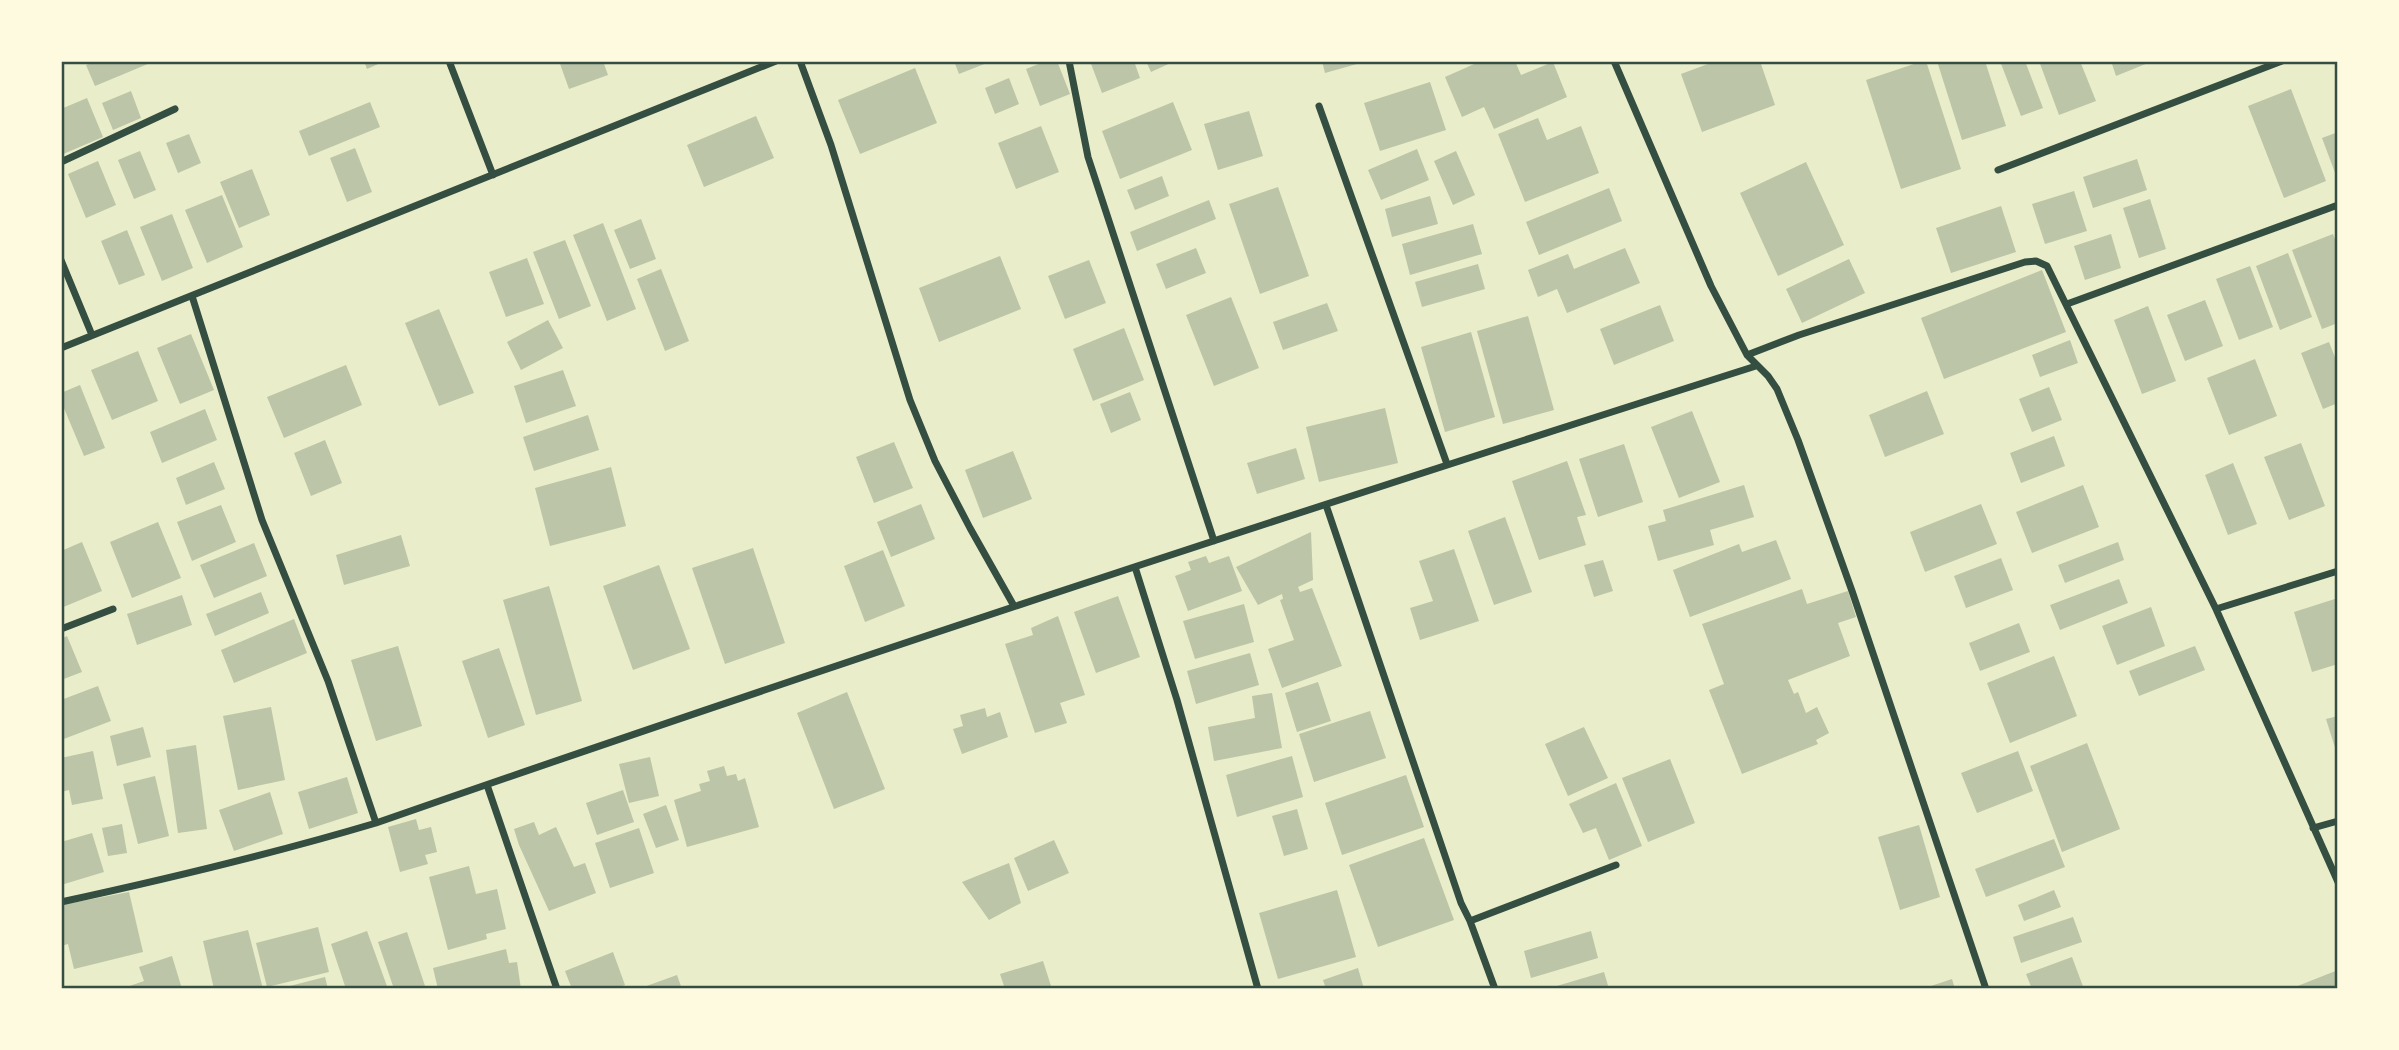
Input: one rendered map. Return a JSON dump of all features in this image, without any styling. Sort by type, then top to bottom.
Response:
[{"type":"street","points":[[449,61],[493,175]]},
{"type":"street","points":[[61,348],[776,61]]},
{"type":"street","points":[[800,61],[831,145],[909,400],[941,472],[1014,606]]},
{"type":"street","points":[[1069,61],[1088,157],[1214,541]]},
{"type":"street","points":[[1614,61],[1711,286],[1747,355],[1777,389],[1798,440],[1852,591],[1986,989]]},
{"type":"street","points":[[1998,170],[2282,61]]},
{"type":"street","points":[[1319,106],[1447,464]]},
{"type":"street","points":[[61,162],[175,109]]},
{"type":"street","points":[[2067,304],[2338,205]]},
{"type":"street","points":[[61,260],[92,335]]},
{"type":"street","points":[[1747,355],[1798,335],[2030,261],[2048,266],[2216,609],[2338,882]]},
{"type":"street","points":[[192,296],[262,520],[328,681],[376,823]]},
{"type":"street","points":[[61,902],[185,876],[376,823],[1014,606],[1756,366]]},
{"type":"street","points":[[1326,505],[1461,903],[1495,989]]},
{"type":"street","points":[[1135,567],[1177,700],[1258,989]]},
{"type":"street","points":[[2216,609],[2338,571]]},
{"type":"street","points":[[61,629],[113,609]]},
{"type":"street","points":[[486,785],[556,989]]},
{"type":"street","points":[[2313,828],[2338,821]]},
{"type":"street","points":[[1470,921],[1616,865]]},
{"type":"building","points":[[96,61],[155,61],[95,86],[86,65]]},
{"type":"building","points":[[364,61],[385,61],[367,69]]},
{"type":"building","points":[[559,61],[603,61],[608,75],[569,89]]},
{"type":"building","points":[[954,61],[992,61],[959,74]]},
{"type":"building","points":[[1046,61],[1057,61],[1070,94],[1040,106],[1026,69]]},
{"type":"building","points":[[1090,61],[1134,61],[1140,78],[1102,93]]},
{"type":"building","points":[[1146,61],[1175,61],[1151,72]]},
{"type":"building","points":[[1322,61],[1364,61],[1364,62],[1325,73]]},
{"type":"building","points":[[1481,61],[1515,61],[1521,75],[1553,62],[1567,97],[1494,129],[1484,107],[1462,117],[1445,77]]},
{"type":"building","points":[[1716,61],[1760,61],[1775,105],[1702,132],[1681,74]]},
{"type":"building","points":[[1926,61],[1961,169],[1901,189],[1866,80]]},
{"type":"building","points":[[1937,61],[1985,61],[2006,126],[1962,140]]},
{"type":"building","points":[[2000,61],[2025,61],[2043,108],[2021,116]]},
{"type":"building","points":[[2039,61],[2080,61],[2096,101],[2059,115]]},
{"type":"building","points":[[2111,61],[2153,61],[2116,76]]},
{"type":"building","points":[[915,68],[937,123],[860,154],[838,100]]},
{"type":"building","points":[[1009,78],[1019,104],[995,114],[985,88]]},
{"type":"building","points":[[1430,82],[1446,130],[1380,151],[1364,103]]},
{"type":"building","points":[[2291,89],[2326,181],[2284,198],[2248,106]]},
{"type":"building","points":[[131,91],[141,118],[113,130],[102,103]]},
{"type":"building","points":[[87,98],[103,137],[61,155],[61,109]]},
{"type":"building","points":[[370,102],[380,127],[309,156],[299,131]]},
{"type":"building","points":[[1173,102],[1192,150],[1120,179],[1102,131]]},
{"type":"building","points":[[1249,111],[1263,156],[1218,170],[1204,124]]},
{"type":"building","points":[[756,116],[774,158],[704,187],[687,145]]},
{"type":"building","points":[[1538,118],[1547,140],[1581,126],[1599,173],[1525,202],[1498,134]]},
{"type":"building","points":[[1041,126],[1059,172],[1016,189],[998,143]]},
{"type":"building","points":[[2338,132],[2338,178],[2337,178],[2322,138]]},
{"type":"building","points":[[189,134],[201,163],[178,173],[166,143]]},
{"type":"building","points":[[355,148],[372,192],[347,202],[330,158]]},
{"type":"building","points":[[1417,149],[1429,180],[1381,200],[1368,170]]},
{"type":"building","points":[[140,151],[156,190],[134,199],[118,160]]},
{"type":"building","points":[[1456,151],[1475,195],[1453,205],[1434,161]]},
{"type":"building","points":[[2137,159],[2147,190],[2093,208],[2083,177]]},
{"type":"building","points":[[98,161],[116,205],[86,218],[68,174]]},
{"type":"building","points":[[1806,162],[1844,245],[1778,276],[1740,193]]},
{"type":"building","points":[[252,169],[270,215],[239,228],[220,182]]},
{"type":"building","points":[[1162,176],[1169,196],[1135,210],[1127,190]]},
{"type":"building","points":[[1278,187],[1309,276],[1260,294],[1229,204]]},
{"type":"building","points":[[1609,188],[1622,221],[1539,255],[1526,222]]},
{"type":"building","points":[[2074,191],[2087,231],[2045,244],[2032,204]]},
{"type":"building","points":[[222,195],[243,247],[207,263],[185,210]]},
{"type":"building","points":[[1430,196],[1438,224],[1392,237],[1385,209]]},
{"type":"building","points":[[2150,199],[2166,249],[2139,258],[2123,208]]},
{"type":"building","points":[[1209,200],[1216,219],[1137,251],[1130,232]]},
{"type":"building","points":[[2001,206],[2016,252],[1951,273],[1936,228]]},
{"type":"building","points":[[172,214],[193,268],[162,281],[140,227]]},
{"type":"building","points":[[641,219],[656,259],[630,269],[614,230]]},
{"type":"building","points":[[603,223],[636,309],[607,321],[573,235]]},
{"type":"building","points":[[1473,224],[1482,254],[1410,275],[1402,244]]},
{"type":"building","points":[[127,230],[145,275],[119,285],[101,241]]},
{"type":"building","points":[[2111,234],[2121,268],[2085,280],[2074,246]]},
{"type":"building","points":[[2333,234],[2338,247],[2338,323],[2322,329],[2292,250]]},
{"type":"building","points":[[565,240],[591,306],[559,319],[533,252]]},
{"type":"building","points":[[1196,248],[1206,273],[1166,289],[1156,264]]},
{"type":"building","points":[[1625,248],[1640,283],[1567,313],[1557,289],[1538,297],[1528,270],[1568,254],[1574,269]]},
{"type":"building","points":[[2288,253],[2312,317],[2280,330],[2256,266]]},
{"type":"building","points":[[1000,256],[1021,309],[939,342],[919,288]]},
{"type":"building","points":[[527,258],[544,304],[506,317],[489,272]]},
{"type":"building","points":[[1849,259],[1865,293],[1802,323],[1786,289]]},
{"type":"building","points":[[1089,260],[1106,303],[1065,319],[1048,276]]},
{"type":"building","points":[[1478,264],[1485,289],[1422,307],[1415,282]]},
{"type":"building","points":[[2250,266],[2273,327],[2239,340],[2216,279]]},
{"type":"building","points":[[661,269],[689,341],[665,351],[637,279]]},
{"type":"building","points":[[2042,270],[2066,332],[1944,379],[1921,318]]},
{"type":"building","points":[[1231,297],[1259,368],[1214,386],[1186,315]]},
{"type":"building","points":[[2205,300],[2223,346],[2185,361],[2167,315]]},
{"type":"building","points":[[1327,303],[1338,331],[1283,350],[1273,322]]},
{"type":"building","points":[[1660,305],[1674,341],[1614,365],[1600,329]]},
{"type":"building","points":[[2148,306],[2176,381],[2142,394],[2114,320]]},
{"type":"building","points":[[439,309],[474,393],[439,406],[405,323]]},
{"type":"building","points":[[1528,316],[1554,410],[1503,424],[1477,331]]},
{"type":"building","points":[[548,320],[563,348],[521,370],[507,342]]},
{"type":"building","points":[[1124,328],[1144,380],[1093,401],[1073,349]]},
{"type":"building","points":[[1471,332],[1495,417],[1445,432],[1421,347]]},
{"type":"building","points":[[191,334],[214,390],[180,404],[157,348]]},
{"type":"building","points":[[2070,340],[2078,363],[2040,377],[2032,355]]},
{"type":"building","points":[[2329,342],[2338,365],[2338,403],[2323,409],[2301,353]]},
{"type":"building","points":[[138,351],[158,401],[112,420],[91,370]]},
{"type":"building","points":[[2255,359],[2277,416],[2229,435],[2207,378]]},
{"type":"building","points":[[346,365],[362,405],[284,438],[267,397]]},
{"type":"building","points":[[563,370],[576,406],[526,423],[514,386]]},
{"type":"building","points":[[80,385],[105,448],[84,456],[61,401],[61,393]]},
{"type":"building","points":[[2049,387],[2062,420],[2032,432],[2019,399]]},
{"type":"building","points":[[1927,391],[1944,434],[1885,457],[1869,415]]},
{"type":"building","points":[[1130,392],[1141,420],[1111,433],[1100,404]]},
{"type":"building","points":[[1385,408],[1398,463],[1319,482],[1306,427]]},
{"type":"building","points":[[205,409],[217,440],[162,463],[150,432]]},
{"type":"building","points":[[1692,411],[1720,482],[1679,498],[1651,427]]},
{"type":"building","points":[[588,415],[599,450],[534,471],[523,437]]},
{"type":"building","points":[[2054,436],[2065,466],[2021,483],[2010,453]]},
{"type":"building","points":[[325,440],[342,483],[311,496],[294,453]]},
{"type":"building","points":[[894,442],[913,488],[874,503],[856,457]]},
{"type":"building","points":[[2301,443],[2325,506],[2289,520],[2264,457]]},
{"type":"building","points":[[1624,444],[1643,502],[1598,517],[1579,459]]},
{"type":"building","points":[[1296,448],[1305,479],[1257,494],[1247,463]]},
{"type":"building","points":[[1013,451],[1032,499],[983,518],[965,470]]},
{"type":"building","points":[[1567,461],[1586,515],[1577,517],[1586,545],[1539,560],[1512,481]]},
{"type":"building","points":[[214,462],[225,489],[186,505],[176,478]]},
{"type":"building","points":[[2233,463],[2257,524],[2228,535],[2205,475]]},
{"type":"building","points":[[611,467],[626,526],[550,546],[535,488]]},
{"type":"building","points":[[1744,485],[1754,517],[1710,530],[1714,545],[1658,561],[1648,526],[1666,521],[1663,510]]},
{"type":"building","points":[[2083,485],[2099,527],[2032,553],[2016,512]]},
{"type":"building","points":[[921,504],[935,539],[891,557],[877,522]]},
{"type":"building","points":[[1981,504],[1997,544],[1925,572],[1910,532]]},
{"type":"building","points":[[221,505],[236,542],[192,561],[177,522]]},
{"type":"building","points":[[1505,517],[1532,592],[1494,605],[1468,531]]},
{"type":"building","points":[[158,522],[181,578],[132,598],[110,542]]},
{"type":"building","points":[[1311,532],[1313,580],[1298,587],[1300,592],[1312,588],[1342,666],[1282,688],[1268,649],[1294,640],[1280,600],[1283,599],[1282,594],[1258,605],[1236,567]]},
{"type":"building","points":[[401,535],[410,566],[344,585],[336,555]]},
{"type":"building","points":[[1776,540],[1791,579],[1690,617],[1673,570],[1739,544],[1742,552]]},
{"type":"building","points":[[82,542],[102,591],[61,608],[61,551]]},
{"type":"building","points":[[2118,542],[2124,560],[2065,583],[2058,565]]},
{"type":"building","points":[[254,543],[267,576],[214,598],[200,565]]},
{"type":"building","points":[[753,548],[785,643],[725,664],[692,568]]},
{"type":"building","points":[[1454,549],[1479,621],[1420,640],[1410,608],[1433,601],[1419,561]]},
{"type":"building","points":[[883,550],[905,606],[865,622],[844,566]]},
{"type":"building","points":[[1206,556],[1209,563],[1229,556],[1242,591],[1188,611],[1175,576],[1191,570],[1188,562]]},
{"type":"building","points":[[2001,558],[2013,590],[1966,608],[1954,576]]},
{"type":"building","points":[[1603,560],[1613,591],[1594,597],[1584,565]]},
{"type":"building","points":[[659,565],[690,649],[633,670],[603,586]]},
{"type":"building","points":[[2119,579],[2128,603],[2060,630],[2050,605]]},
{"type":"building","points":[[549,586],[582,701],[536,715],[503,600]]},
{"type":"building","points":[[1802,589],[1807,604],[1848,591],[1856,617],[1838,623],[1850,656],[1788,680],[1794,694],[1798,692],[1806,713],[1817,707],[1829,733],[1816,740],[1818,744],[1742,774],[1709,690],[1724,684],[1702,624]]},
{"type":"building","points":[[261,592],[269,613],[215,636],[206,614]]},
{"type":"building","points":[[182,595],[192,625],[137,645],[127,614]]},
{"type":"building","points":[[1118,596],[1140,657],[1096,673],[1074,612]]},
{"type":"building","points":[[2338,598],[2338,664],[2312,672],[2294,612]]},
{"type":"building","points":[[1244,604],[1254,642],[1195,659],[1183,621]]},
{"type":"building","points":[[2151,607],[2165,646],[2117,665],[2102,626]]},
{"type":"building","points":[[1058,616],[1085,695],[1060,703],[1067,723],[1035,733],[1005,644],[1033,635],[1031,628]]},
{"type":"building","points":[[294,619],[307,653],[234,683],[221,650]]},
{"type":"building","points":[[2019,623],[2030,652],[1980,671],[1969,643]]},
{"type":"building","points":[[67,636],[82,672],[61,680],[61,639]]},
{"type":"building","points":[[398,646],[422,726],[376,741],[351,660]]},
{"type":"building","points":[[2195,646],[2205,670],[2139,696],[2129,671]]},
{"type":"building","points":[[499,648],[525,725],[488,738],[462,661]]},
{"type":"building","points":[[1250,653],[1259,685],[1196,704],[1187,671]]},
{"type":"building","points":[[2054,656],[2077,716],[2010,743],[1987,683]]},
{"type":"building","points":[[1318,682],[1331,721],[1297,732],[1285,693]]},
{"type":"building","points":[[98,686],[111,721],[61,740],[61,700]]},
{"type":"building","points":[[847,692],[885,789],[834,809],[797,713]]},
{"type":"building","points":[[1272,693],[1282,748],[1214,761],[1208,727],[1255,718],[1252,696]]},
{"type":"building","points":[[271,707],[285,780],[238,790],[223,716]]},
{"type":"building","points":[[985,708],[987,717],[1000,712],[1008,737],[962,754],[953,729],[963,726],[960,715]]},
{"type":"building","points":[[1370,711],[1386,758],[1314,782],[1299,734]]},
{"type":"building","points":[[2338,716],[2338,754],[2337,754],[2326,719]]},
{"type":"building","points":[[143,727],[151,757],[117,766],[110,736]]},
{"type":"building","points":[[1584,727],[1608,778],[1568,796],[1545,744]]},
{"type":"building","points":[[2087,743],[2120,829],[2062,852],[2030,766]]},
{"type":"building","points":[[196,745],[207,829],[178,833],[166,750]]},
{"type":"building","points":[[93,751],[103,799],[72,805],[69,790],[61,792],[61,758]]},
{"type":"building","points":[[2018,751],[2033,791],[1977,813],[1961,773]]},
{"type":"building","points":[[1292,756],[1303,797],[1237,817],[1226,775]]},
{"type":"building","points":[[650,757],[659,796],[629,803],[619,764]]},
{"type":"building","points":[[1670,759],[1695,823],[1648,842],[1622,778]]},
{"type":"building","points":[[724,766],[727,776],[736,774],[738,781],[745,778],[759,827],[687,847],[674,800],[701,791],[699,784],[710,781],[707,771]]},
{"type":"building","points":[[1406,775],[1424,827],[1342,855],[1325,803]]},
{"type":"building","points":[[155,776],[169,836],[138,844],[123,784]]},
{"type":"building","points":[[347,777],[358,813],[309,829],[298,792]]},
{"type":"building","points":[[1616,783],[1642,846],[1609,860],[1596,828],[1583,833],[1569,804]]},
{"type":"building","points":[[623,790],[634,822],[597,835],[586,803]]},
{"type":"building","points":[[270,792],[283,834],[234,851],[219,810]]},
{"type":"building","points":[[666,805],[679,840],[656,848],[643,814]]},
{"type":"building","points":[[1297,809],[1308,849],[1284,856],[1272,816]]},
{"type":"building","points":[[416,819],[419,830],[431,827],[437,852],[425,855],[428,864],[400,872],[388,827]]},
{"type":"building","points":[[534,822],[539,835],[556,827],[574,867],[585,863],[596,893],[549,911],[514,829]]},
{"type":"building","points":[[122,824],[127,853],[108,856],[102,828]]},
{"type":"building","points":[[1919,825],[1940,897],[1900,910],[1878,837]]},
{"type":"building","points":[[639,828],[654,873],[610,888],[595,843]]},
{"type":"building","points":[[92,833],[104,872],[61,885],[61,842]]},
{"type":"building","points":[[1424,838],[1454,920],[1378,947],[1349,865]]},
{"type":"building","points":[[2054,839],[2065,867],[1986,897],[1975,869]]},
{"type":"building","points":[[1054,840],[1069,873],[1028,891],[1014,858]]},
{"type":"building","points":[[1009,863],[1021,903],[989,920],[962,882]]},
{"type":"building","points":[[469,866],[476,894],[497,889],[506,929],[486,934],[487,939],[448,950],[429,877]]},
{"type":"building","points":[[1337,890],[1356,957],[1278,979],[1259,913]]},
{"type":"building","points":[[2054,890],[2061,907],[2024,921],[2018,905]]},
{"type":"building","points":[[129,892],[143,952],[74,969],[68,944],[61,946],[61,905]]},
{"type":"building","points":[[2073,917],[2082,942],[2021,963],[2013,937]]},
{"type":"building","points":[[318,927],[329,972],[267,987],[256,943]]},
{"type":"building","points":[[248,930],[263,989],[214,989],[203,941]]},
{"type":"building","points":[[367,931],[388,989],[346,989],[331,944]]},
{"type":"building","points":[[1591,931],[1598,958],[1531,978],[1524,951]]},
{"type":"building","points":[[407,932],[425,986],[417,989],[394,989],[378,942]]},
{"type":"building","points":[[506,949],[509,963],[517,962],[521,989],[438,989],[433,968]]},
{"type":"building","points":[[613,952],[625,985],[614,989],[572,989],[565,971]]},
{"type":"building","points":[[172,956],[182,989],[121,989],[144,981],[139,967]]},
{"type":"building","points":[[2072,957],[2084,989],[2032,989],[2026,974]]},
{"type":"building","points":[[1043,961],[1052,989],[1005,989],[1000,974]]},
{"type":"building","points":[[1358,968],[1364,989],[1326,989],[1323,980]]},
{"type":"building","points":[[2338,970],[2338,989],[2290,989]]},
{"type":"building","points":[[1604,972],[1609,989],[1550,989],[1550,988]]},
{"type":"building","points":[[677,975],[682,989],[641,989],[641,988]]},
{"type":"building","points":[[325,977],[328,989],[282,989],[282,988]]},
{"type":"building","points":[[1952,979],[1955,989],[1925,989],[1925,988]]}]
